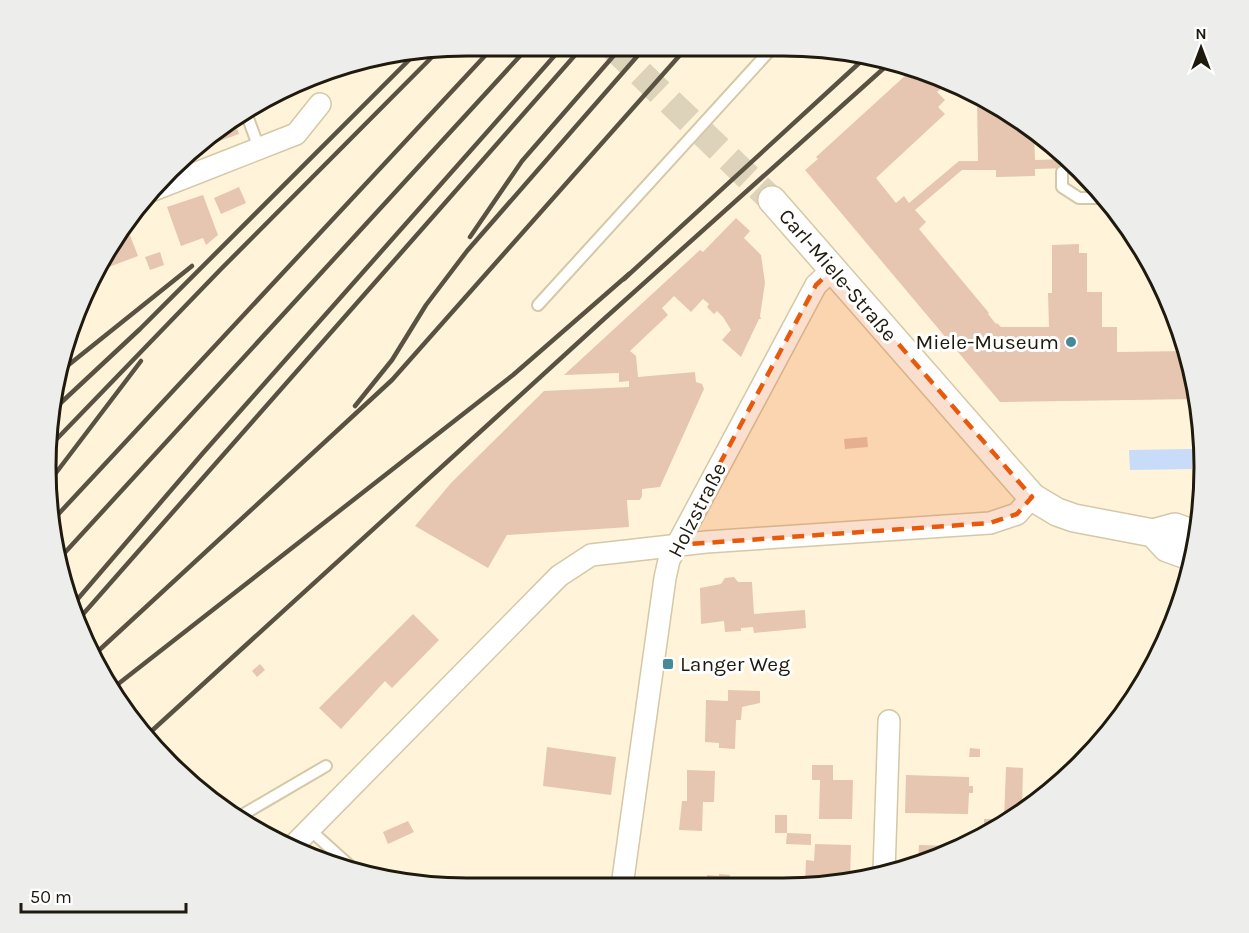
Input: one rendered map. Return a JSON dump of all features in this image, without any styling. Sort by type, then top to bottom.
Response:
[{"type":"street","points":[[169,184],[296,134],[320,104]]},
{"type":"street","name":"Carl-Miele-Straße","points":[[772,200],[1032,497],[1057,512],[1074,518],[1154,533],[1175,527],[1188,532]]},
{"type":"street","name":"Holzstraße","points":[[623,878],[665,578],[676,545],[816,285],[833,269]]},
{"type":"street","points":[[297,841],[559,576],[591,555],[676,545],[990,523],[1017,514],[1032,497]]},
{"type":"street","name":"Carl-Miele-Straße","points":[[1154,533],[1167,548],[1184,554]]},
{"type":"street","points":[[884,864],[889,722]]},
{"type":"lane","points":[[538,305],[765,56]]},
{"type":"lane","points":[[248,119],[259,148]]},
{"type":"lane","points":[[1062,172],[1062,187],[1079,198],[1094,198]]},
{"type":"lane","points":[[246,813],[326,766]]},
{"type":"lane","points":[[309,829],[333,856]]},
{"type":"highlighted area","points":[[833,269],[1032,497],[1017,514],[990,523],[676,545],[816,285]]},
{"type":"water","points":[[1192,449],[1192,469],[1130,470],[1129,450]]},
{"type":"building","points":[[906,75],[913,79],[915,77],[942,88],[937,92],[945,100],[938,107],[945,114],[876,178],[896,203],[904,196],[909,203],[959,161],[978,161],[977,105],[1034,141],[1035,160],[1055,159],[1065,168],[1035,169],[1035,176],[996,177],[996,170],[962,170],[915,210],[926,222],[919,229],[996,324],[1001,327],[1049,327],[1048,293],[1052,293],[1052,245],[1079,244],[1079,253],[1087,253],[1087,292],[1102,292],[1102,327],[1117,327],[1117,352],[1177,351],[1188,399],[1000,402],[805,170],[818,159],[816,157]]},
{"type":"building","points":[[236,126],[239,134],[211,144]]},
{"type":"building","points":[[239,187],[246,203],[221,214],[214,198]]},
{"type":"building","points":[[203,195],[218,235],[206,245],[203,238],[181,246],[167,207]]},
{"type":"building","points":[[736,218],[750,231],[744,238],[761,255],[765,283],[761,319],[741,357],[722,340],[731,330],[717,311],[714,314],[707,307],[709,304],[703,299],[691,312],[674,296],[662,308],[668,315],[630,351],[636,356],[638,377],[695,372],[696,382],[702,384],[704,389],[660,487],[642,489],[640,500],[627,500],[629,527],[507,535],[488,568],[415,526],[451,483],[544,391],[629,387],[629,381],[619,382],[619,373],[564,375],[700,250],[703,252]]},
{"type":"building","points":[[129,232],[138,256],[107,268]]},
{"type":"building","points":[[160,252],[164,265],[150,270],[145,257]]},
{"type":"building","points":[[867,437],[868,447],[845,449],[844,439]]},
{"type":"building","points":[[734,577],[738,582],[752,582],[754,614],[805,610],[806,628],[754,633],[753,627],[741,628],[741,631],[725,632],[724,621],[701,624],[700,588],[721,584],[725,578]]},
{"type":"building","points":[[413,614],[439,640],[392,688],[385,681],[341,729],[319,708]]},
{"type":"building","points":[[260,664],[265,670],[257,677],[252,671]]},
{"type":"building","points":[[728,690],[760,691],[760,703],[742,707],[741,720],[736,720],[735,749],[719,748],[719,743],[705,742],[706,700],[728,701]]},
{"type":"building","points":[[547,747],[616,757],[611,795],[543,786]]},
{"type":"building","points":[[970,748],[980,749],[980,757],[969,757]]},
{"type":"building","points":[[812,765],[833,765],[833,780],[853,780],[852,819],[819,819],[820,780],[812,780]]},
{"type":"building","points":[[1006,767],[1023,768],[1022,800],[1004,812]]},
{"type":"building","points":[[687,770],[715,771],[714,802],[703,802],[702,831],[679,830],[682,801],[687,801]]},
{"type":"building","points":[[906,775],[969,777],[969,786],[973,786],[973,793],[969,793],[968,814],[905,813]]},
{"type":"building","points":[[775,815],[787,815],[787,833],[775,833]]},
{"type":"building","points":[[984,819],[993,819],[984,824]]},
{"type":"building","points":[[408,821],[414,832],[388,844],[383,832]]},
{"type":"building","points":[[787,833],[811,834],[811,845],[786,844]]},
{"type":"building","points":[[815,844],[851,845],[850,872],[805,877],[806,860],[814,861]]},
{"type":"building","points":[[919,845],[941,846],[940,846],[918,855]]},
{"type":"building","points":[[719,874],[730,875],[730,878],[707,878],[707,875],[719,876]]},
{"type":"tunnel","points":[[622,56],[772,200]]},
{"type":"railway","points":[[58,514],[485,56]]},
{"type":"railway","points":[[65,553],[520,56]]},
{"type":"railway","points":[[77,600],[203,453],[554,56]]},
{"type":"railway","points":[[83,614],[574,56]]},
{"type":"railway","points":[[470,237],[522,161],[613,56]]},
{"type":"railway","points":[[355,406],[392,360],[426,305],[467,251],[637,56]]},
{"type":"railway","points":[[99,650],[392,380],[679,56]]},
{"type":"railway","points":[[56,440],[221,269],[432,57]]},
{"type":"railway","points":[[60,403],[140,329],[409,60]]},
{"type":"railway","points":[[624,279],[860,63]]},
{"type":"railway","points":[[152,731],[604,319],[883,69]]},
{"type":"railway","points":[[69,365],[192,266]]},
{"type":"railway","points":[[118,684],[513,375],[629,274]]},
{"type":"railway","points":[[56,473],[141,361]]},
{"type":"place","name":"Miele-Museum","points":[[1071,342]]},
{"type":"place","name":"Langer Weg","points":[[668,664]]}]
